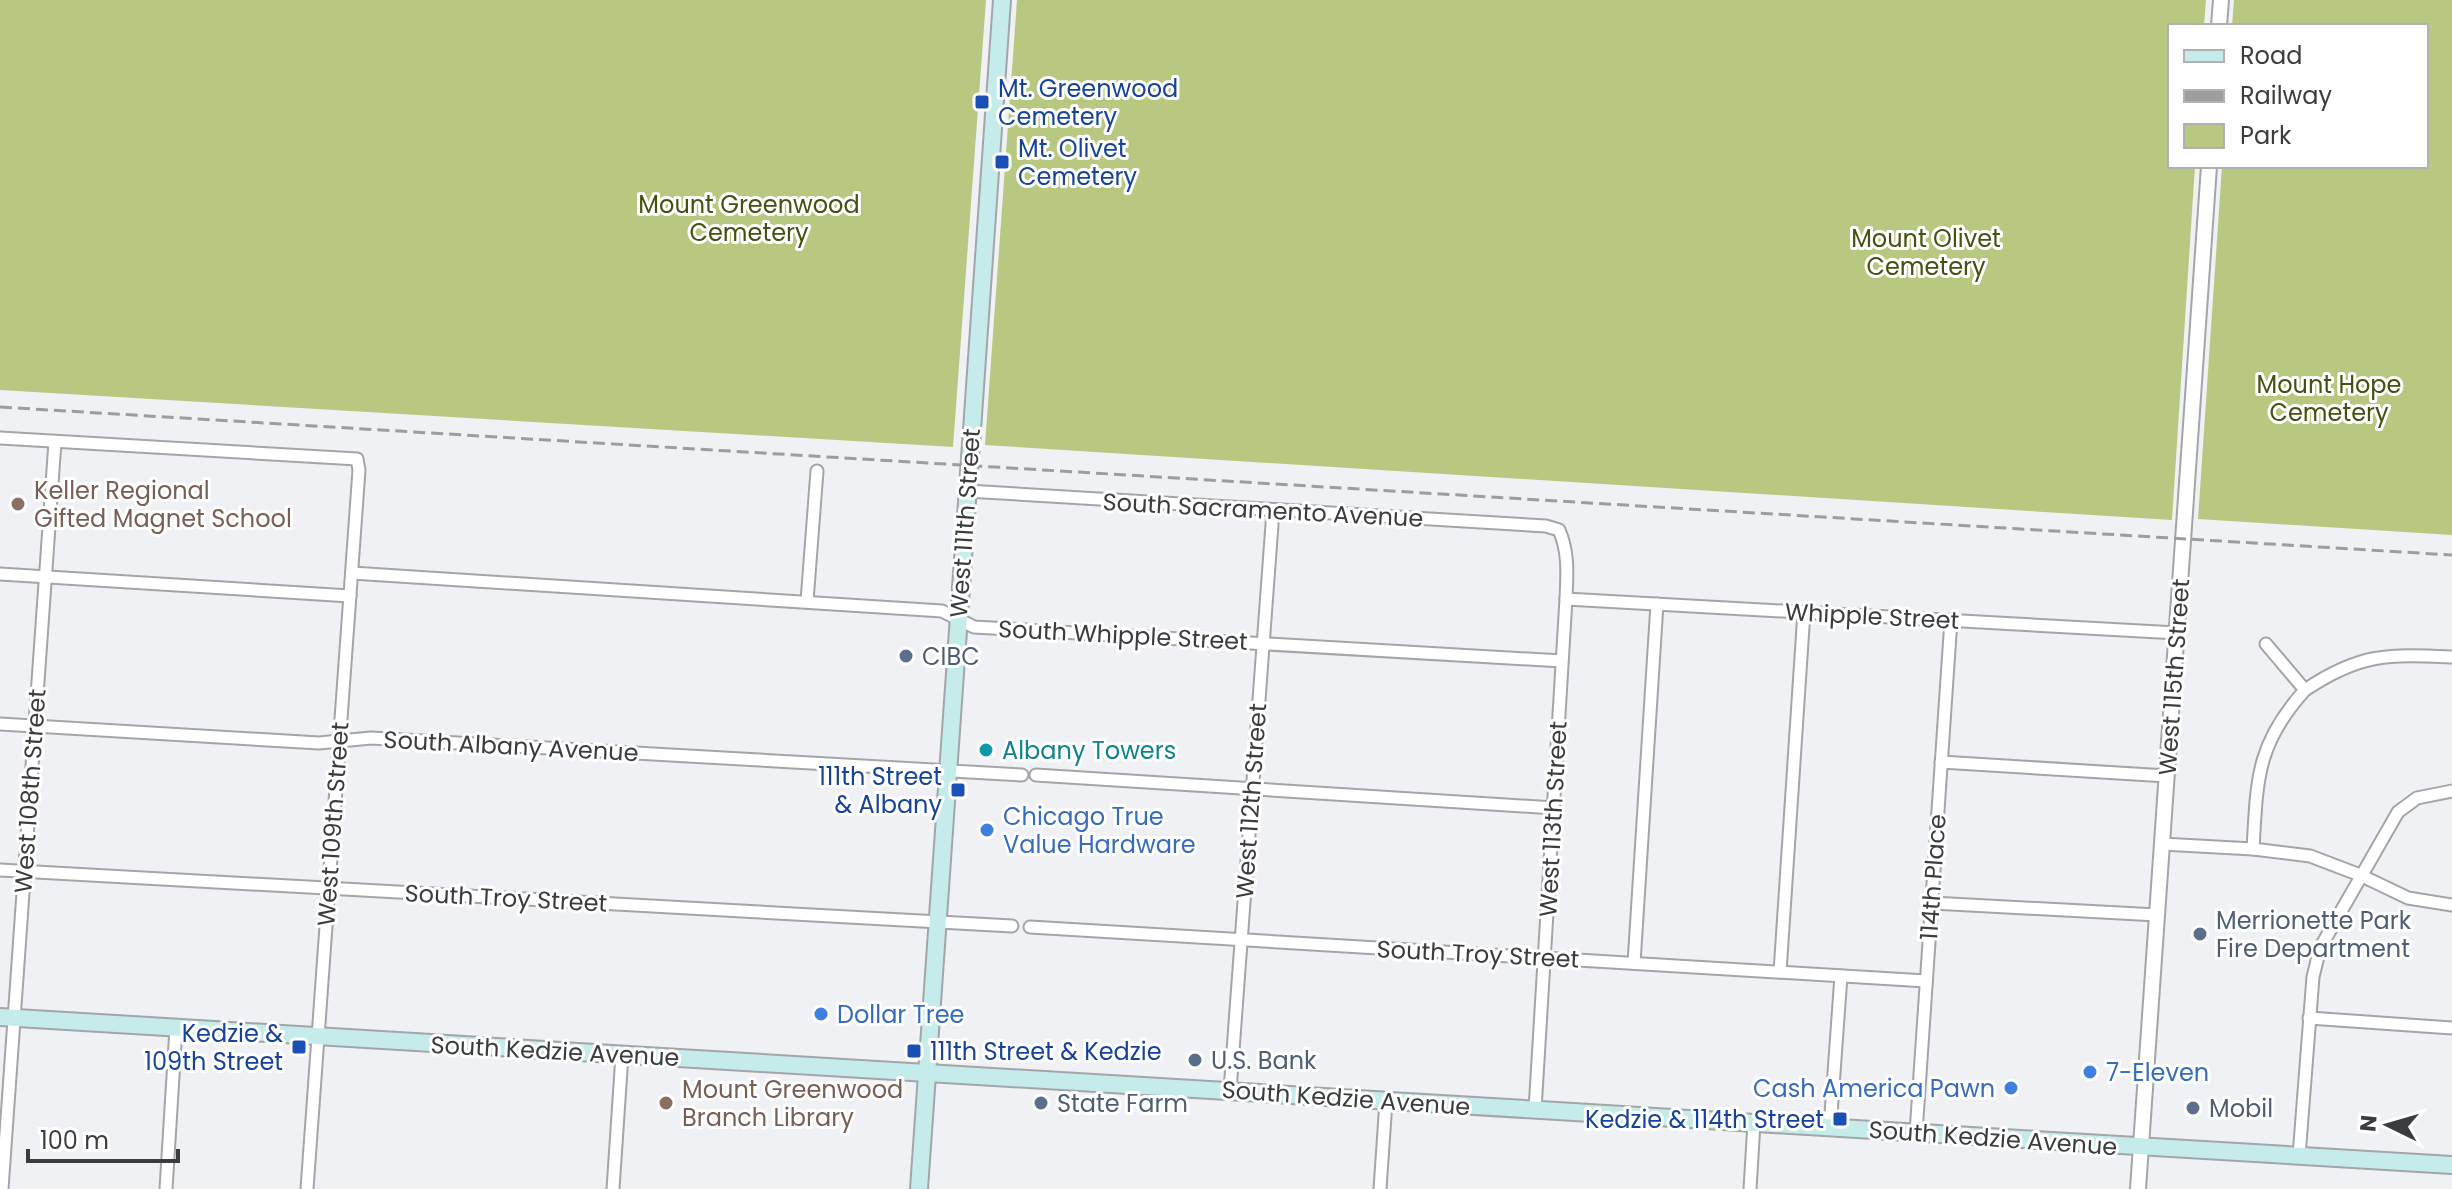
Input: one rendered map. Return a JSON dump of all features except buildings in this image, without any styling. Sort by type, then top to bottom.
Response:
[{"type":"main road","name":"West 111th Street","points":[[919,1189],[1002,0]]},
{"type":"main road","name":"South Kedzie Avenue","points":[[7,1018],[2452,1165]]},
{"type":"street","points":[[2219,24],[2221,0]]},
{"type":"street","name":"West 115th Street","points":[[2138,1189],[2209,168]]},
{"type":"street","points":[[0,438],[55,442]]},
{"type":"street","name":"West 109th Street","points":[[55,442],[357,459],[359,470],[352,573],[307,1189]]},
{"type":"street","name":"West 108th Street","points":[[2,1189],[7,1018],[24,871],[55,442]]},
{"type":"street","points":[[807,601],[817,471]]},
{"type":"street","name":"South Sacramento Avenue","points":[[967,491],[1546,526],[1559,530]]},
{"type":"street","name":"West 112th Street","points":[[1230,1091],[1273,511]]},
{"type":"street","name":"West 113th Street","points":[[1535,1110],[1566,599],[1566,544],[1559,530]]},
{"type":"street","name":"South Whipple Street","points":[[352,573],[942,611],[974,627],[1562,661]]},
{"type":"street","points":[[0,574],[350,596]]},
{"type":"street","name":"Whipple Street","points":[[1566,599],[2177,633]]},
{"type":"street","points":[[1634,963],[1657,604]]},
{"type":"street","points":[[1780,972],[1804,612]]},
{"type":"street","name":"114th Place","points":[[1916,1133],[1951,620]]},
{"type":"street","points":[[2266,644],[2305,690]]},
{"type":"street","points":[[2253,849],[2261,761],[2275,729],[2305,690],[2344,667],[2368,658],[2392,655],[2452,657]]},
{"type":"street","name":"South Albany Avenue","points":[[0,724],[319,743],[371,738],[1022,775]]},
{"type":"street","points":[[1941,762],[2167,776]]},
{"type":"street","points":[[1036,775],[1554,808]]},
{"type":"street","points":[[2299,1156],[2313,977],[2320,948],[2398,812],[2417,798],[2452,791]]},
{"type":"street","points":[[2162,844],[2310,856],[2408,898],[2452,905]]},
{"type":"street","name":"South Troy Street","points":[[0,870],[1012,926]]},
{"type":"street","points":[[1932,903],[2157,915]]},
{"type":"street","name":"South Troy Street","points":[[1030,927],[1926,981]]},
{"type":"street","points":[[1830,1128],[1841,976]]},
{"type":"street","points":[[2309,1018],[2452,1028]]},
{"type":"street","points":[[166,1189],[176,1028]]},
{"type":"street","points":[[613,1189],[622,1055]]},
{"type":"street","points":[[1380,1189],[1386,1101]]},
{"type":"street","points":[[1750,1189],[1754,1123]]},
{"type":"green space","name":"Mount Greenwood Cemetery","points":[[0,0],[986,0],[953,447],[0,390]]},
{"type":"green space","name":"Mount Olivet Cemetery","points":[[1017,0],[2206,0],[2204,24],[2168,24],[2168,168],[2195,168],[2172,520],[985,445]]},
{"type":"green space","name":"Mount Hope Cemetery","points":[[2234,0],[2452,0],[2452,535],[2198,519],[2222,168],[2428,168],[2428,24],[2232,24]]},
{"type":"railway","points":[[0,407],[2452,555]]},
{"type":"place","name":"Mt. Greenwood Cemetery","points":[[982,102]]},
{"type":"place","name":"Mt. Olivet Cemetery","points":[[1002,162]]},
{"type":"place","name":"Keller Regional Gifted Magnet School","points":[[18,504]]},
{"type":"place","name":"CIBC","points":[[906,656]]},
{"type":"place","name":"Albany Towers","points":[[986,750]]},
{"type":"place","name":"111th Street & Albany","points":[[958,790]]},
{"type":"place","name":"Chicago True Value Hardware","points":[[987,830]]},
{"type":"place","name":"Merrionette Park Fire Department","points":[[2200,934]]},
{"type":"place","name":"Dollar Tree","points":[[821,1014]]},
{"type":"place","name":"Kedzie & 109th Street","points":[[299,1047]]},
{"type":"place","name":"111th Street & Kedzie","points":[[914,1051]]},
{"type":"place","name":"U.S. Bank","points":[[1195,1060]]},
{"type":"place","name":"7-Eleven","points":[[2090,1072]]},
{"type":"place","name":"Cash America Pawn","points":[[2011,1088]]},
{"type":"place","name":"Mount Greenwood Branch Library","points":[[666,1103]]},
{"type":"place","name":"State Farm","points":[[1041,1103]]},
{"type":"place","name":"Mobil","points":[[2193,1108]]},
{"type":"place","name":"Kedzie & 114th Street","points":[[1840,1119]]}]
